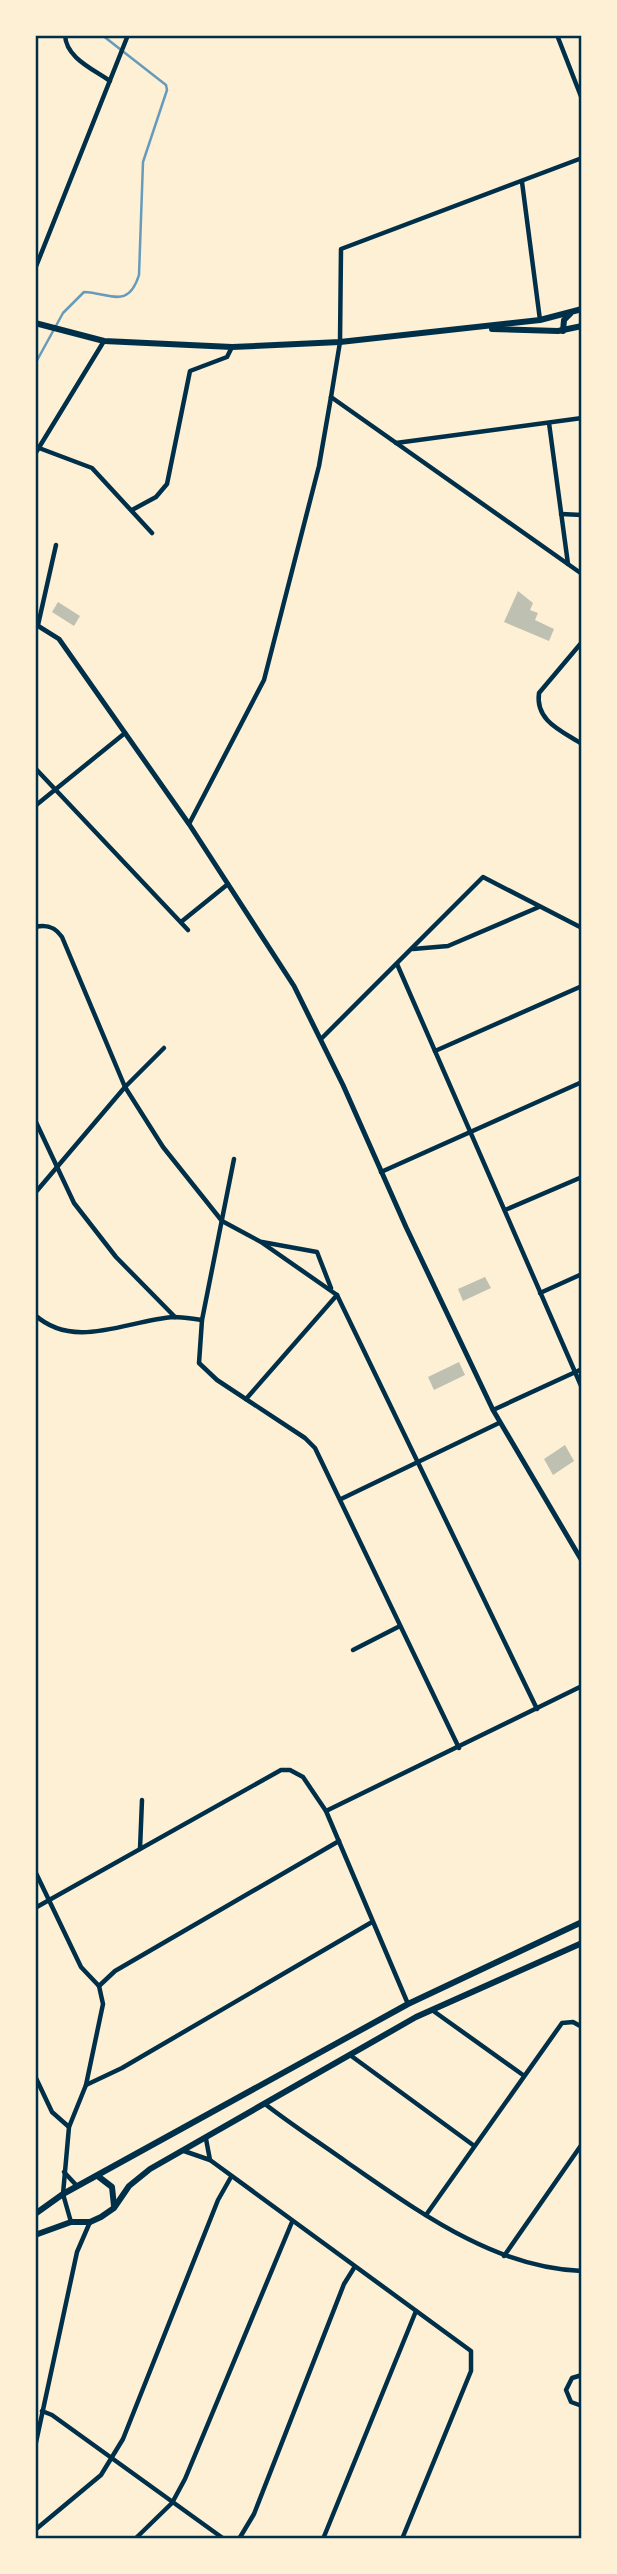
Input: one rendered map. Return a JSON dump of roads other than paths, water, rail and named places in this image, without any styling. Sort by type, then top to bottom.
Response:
[{"type":"main road","points":[[35,323],[104,341],[232,347],[340,342],[469,328],[540,320],[582,309]]},
{"type":"main road","points":[[564,331],[564,320],[570,314]]},
{"type":"main road","points":[[510,330],[530,326],[540,320]]},
{"type":"main road","points":[[540,320],[549,331]]},
{"type":"main road","points":[[469,328],[564,331],[582,326]]},
{"type":"main road","points":[[35,2214],[77,2186],[99,2177],[408,2004],[582,1922]]},
{"type":"main road","points":[[35,2235],[71,2222],[90,2222],[114,2208],[128,2186],[150,2169],[350,2054],[431,2010],[582,1943]]},
{"type":"main road","points":[[99,2177],[112,2187],[114,2208]]},
{"type":"street","points":[[65,35],[72,55],[110,81]]},
{"type":"street","points":[[35,269],[128,35]]},
{"type":"street","points":[[557,35],[582,99]]},
{"type":"street","points":[[189,824],[264,680],[319,466],[340,342],[341,249],[582,158]]},
{"type":"street","points":[[522,182],[540,320]]},
{"type":"street","points":[[35,454],[104,341]]},
{"type":"street","points":[[132,510],[156,497],[167,484],[190,371],[228,357],[232,347]]},
{"type":"street","points":[[331,397],[582,574]]},
{"type":"street","points":[[396,443],[582,418]]},
{"type":"street","points":[[549,423],[568,564]]},
{"type":"street","points":[[39,448],[92,468],[152,533]]},
{"type":"street","points":[[561,514],[582,515]]},
{"type":"street","points":[[56,545],[36,625],[59,639],[189,824],[294,986],[499,1423],[582,1560]]},
{"type":"street","points":[[582,642],[539,693],[538,704],[546,719],[582,744]]},
{"type":"street","points":[[35,806],[125,733]]},
{"type":"street","points":[[35,768],[188,930]]},
{"type":"street","points":[[321,1040],[483,877],[582,928]]},
{"type":"street","points":[[181,922],[228,884]]},
{"type":"street","points":[[412,949],[448,946],[541,907]]},
{"type":"street","points":[[35,927],[49,926],[57,929],[125,1087],[163,1147],[222,1221],[261,1242],[331,1288],[337,1295],[537,1709]]},
{"type":"street","points":[[397,964],[582,1388]]},
{"type":"street","points":[[435,1051],[582,986]]},
{"type":"street","points":[[35,1193],[125,1087],[164,1048]]},
{"type":"street","points":[[381,1172],[582,1082]]},
{"type":"street","points":[[35,1120],[74,1203],[116,1258],[175,1317]]},
{"type":"street","points":[[234,1158],[202,1320],[199,1363],[311,1443],[341,1499],[458,1748]]},
{"type":"street","points":[[505,1210],[582,1177]]},
{"type":"street","points":[[261,1242],[317,1252],[331,1288]]},
{"type":"street","points":[[540,1293],[582,1274]]},
{"type":"street","points":[[246,1399],[337,1295]]},
{"type":"street","points":[[35,1315],[61,1331],[79,1334],[175,1317],[202,1320]]},
{"type":"street","points":[[493,1410],[582,1369]]},
{"type":"street","points":[[341,1499],[499,1423]]},
{"type":"street","points":[[353,1650],[400,1626]]},
{"type":"street","points":[[326,1811],[582,1686]]},
{"type":"street","points":[[35,1908],[281,1770],[298,1773],[309,1784],[326,1811],[408,2004]]},
{"type":"street","points":[[141,1850],[142,1800]]},
{"type":"street","points":[[99,1986],[115,1970],[339,1841]]},
{"type":"street","points":[[35,1871],[82,1967],[99,1986],[103,2004],[86,2085],[69,2127],[63,2194],[71,2222]]},
{"type":"street","points":[[86,2085],[122,2068],[372,1922]]},
{"type":"street","points":[[431,2010],[523,2075]]},
{"type":"street","points":[[426,2215],[473,2145],[562,2023],[582,2026]]},
{"type":"street","points":[[350,2054],[473,2145]]},
{"type":"street","points":[[35,2076],[51,2112],[69,2127]]},
{"type":"street","points":[[265,2104],[426,2215],[504,2256],[537,2266],[582,2271]]},
{"type":"street","points":[[206,2139],[210,2160]]},
{"type":"street","points":[[504,2256],[582,2144]]},
{"type":"street","points":[[184,2151],[210,2160],[354,2268],[471,2351],[471,2371],[402,2539]]},
{"type":"street","points":[[64,2172],[77,2186]]},
{"type":"street","points":[[35,2530],[101,2475],[123,2439],[218,2200],[232,2177]]},
{"type":"street","points":[[35,2447],[77,2252],[90,2222]]},
{"type":"street","points":[[135,2539],[172,2503],[186,2479],[292,2222]]},
{"type":"street","points":[[239,2539],[254,2514],[344,2284],[354,2268]]},
{"type":"street","points":[[323,2539],[416,2311]]},
{"type":"street","points":[[582,2375],[572,2378],[566,2390],[571,2402],[582,2406]]},
{"type":"street","points":[[42,2411],[52,2415],[223,2539]]},
{"type":"waterway","points":[[35,364],[63,313],[84,292],[124,296],[135,286],[139,275],[143,162],[167,90],[166,85],[102,35]]}]
